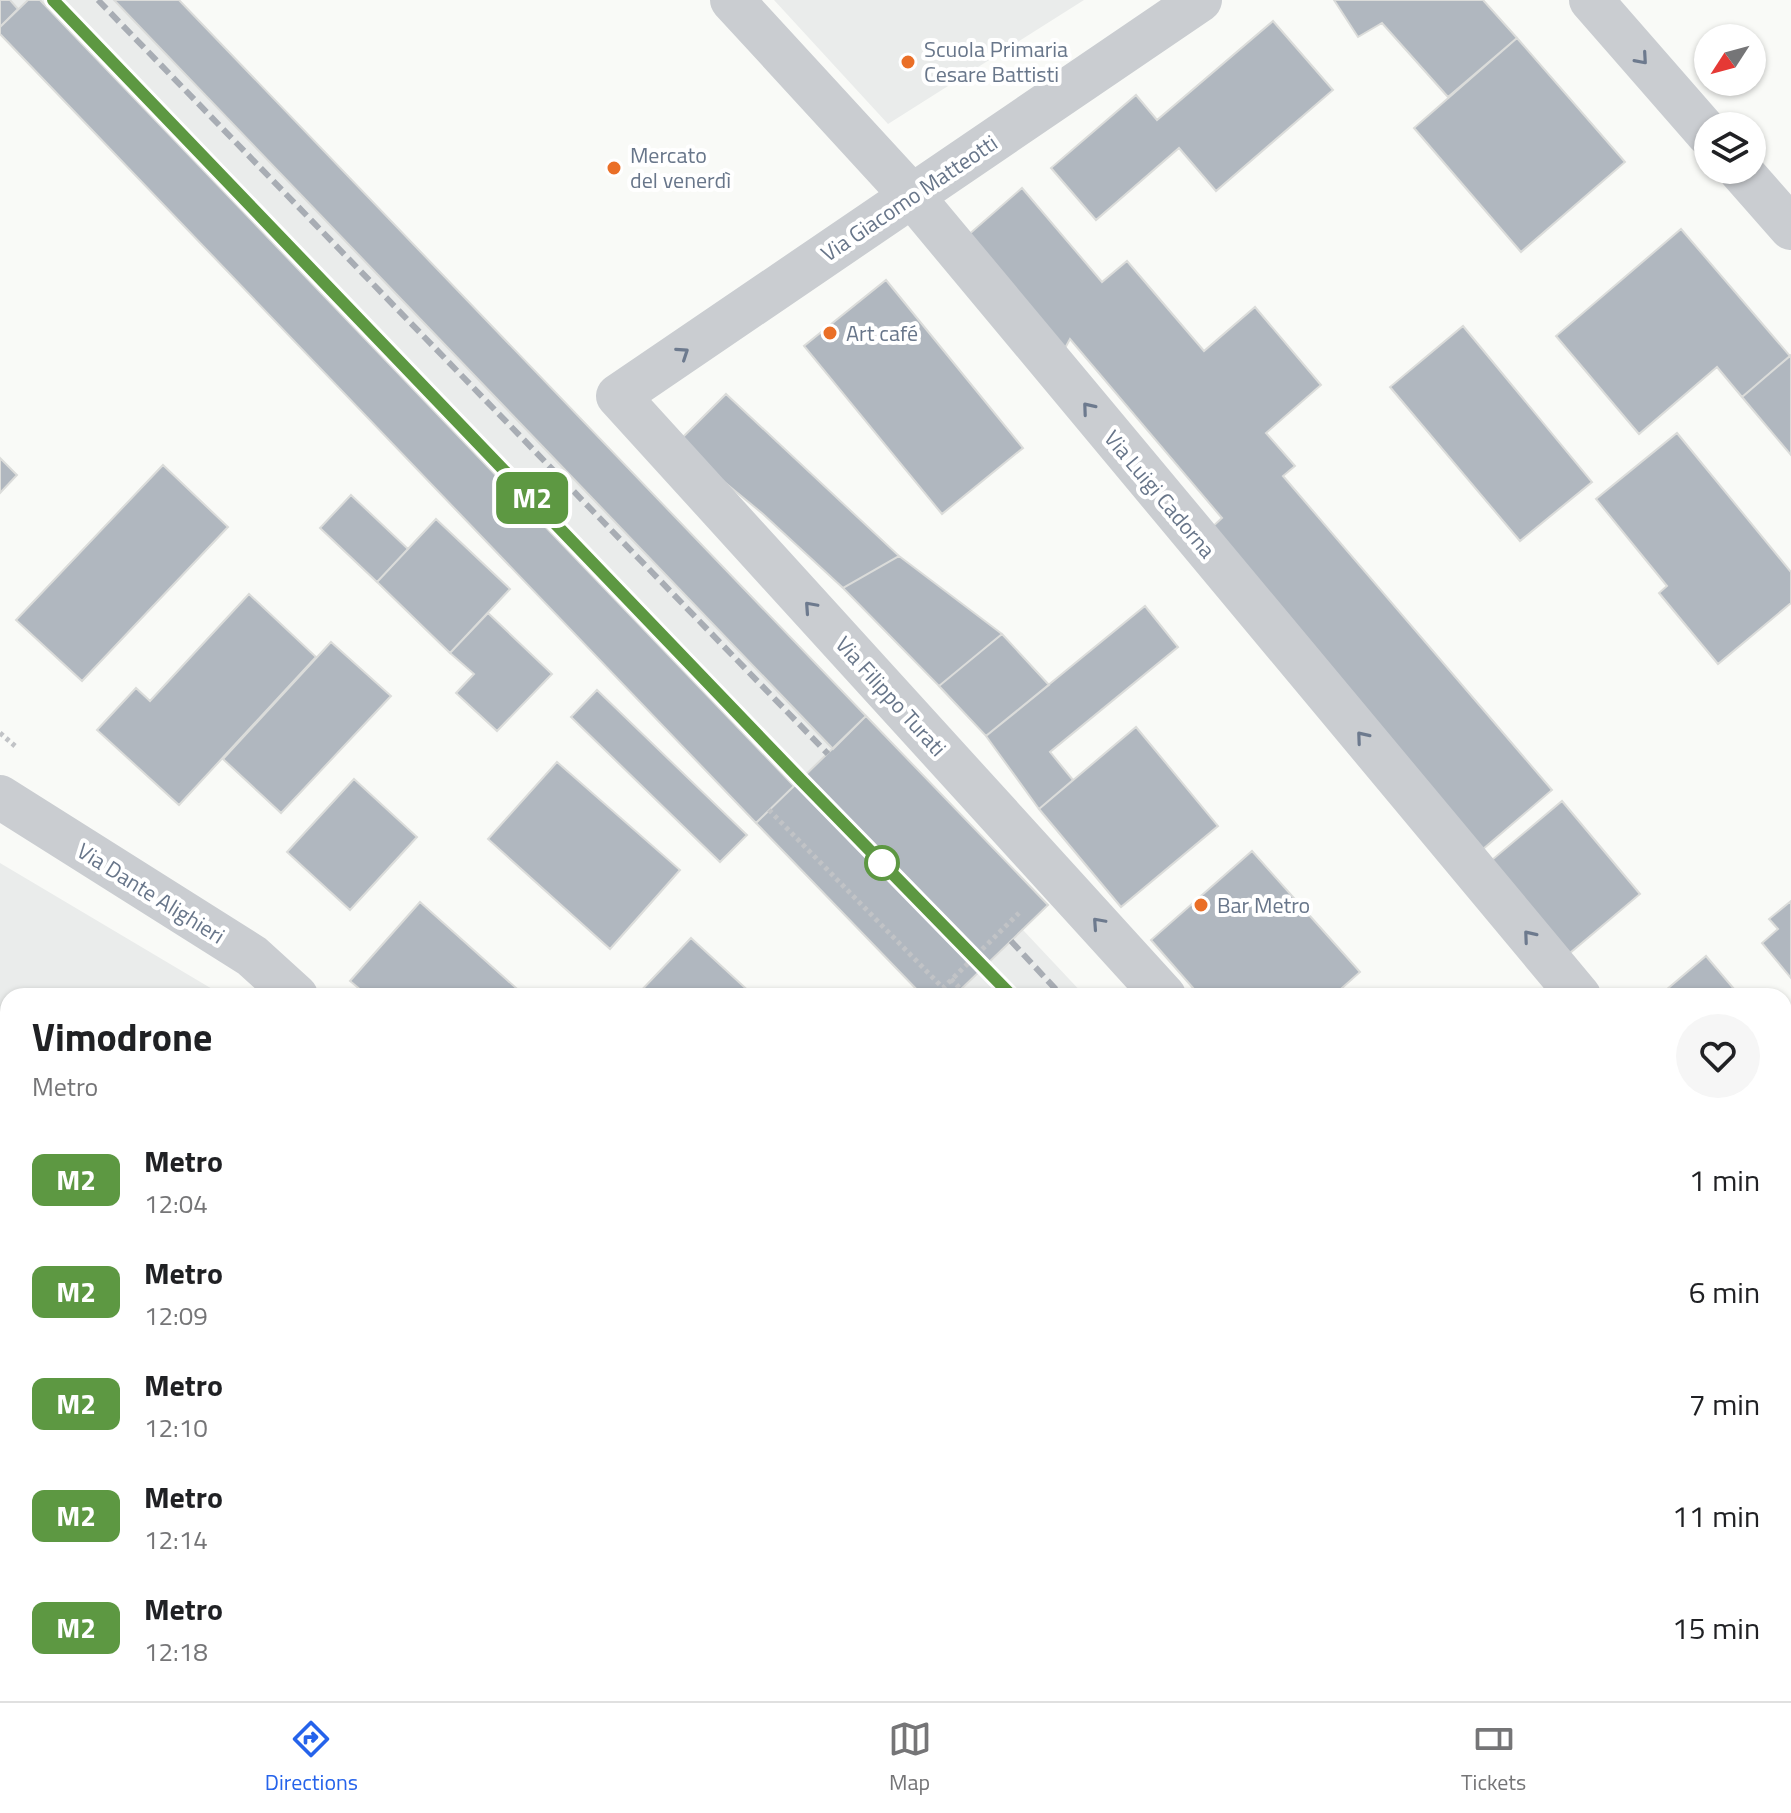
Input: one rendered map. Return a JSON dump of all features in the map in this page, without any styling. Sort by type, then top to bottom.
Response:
[{"type":"street","name":"Via Luigi Cadorna","points":[[732,0],[912,196],[1572,988]]},
{"type":"street","name":"Via Giacomo Matteotti","points":[[618,396],[1200,0]]},
{"type":"street","points":[[1591,0],[1694,118]]},
{"type":"street","points":[[1752,184],[1791,228]]},
{"type":"street","name":"Via Filippo Turati","points":[[618,396],[1157,988]]},
{"type":"street","name":"Via Dante Alighieri","points":[[0,797],[252,956],[287,988]]},
{"type":"path","points":[[769,810],[943,988],[1021,912]]},
{"type":"path","points":[[951,979],[959,988]]},
{"type":"shaded area","points":[[0,0],[179,0],[1048,905],[1023,930],[1077,988],[964,988],[756,823],[0,34]]},
{"type":"shaded area","name":"Scuola Primaria Cesare Battisti","points":[[774,0],[1084,0],[888,124]]},
{"type":"shaded area","points":[[0,863],[211,988],[0,988]]},
{"type":"building","points":[[0,0],[10,0],[18,9],[0,27]]},
{"type":"building","points":[[28,0],[40,0],[794,786],[756,823],[0,34],[0,27]]},
{"type":"building","points":[[114,0],[179,0],[866,716],[833,749]]},
{"type":"building","points":[[1334,0],[1483,0],[1517,38],[1448,97],[1382,23],[1358,37]]},
{"type":"building","points":[[1273,21],[1333,90],[1216,191],[1179,148],[1096,220],[1051,168],[1136,95],[1157,120]]},
{"type":"building","points":[[1517,38],[1625,162],[1521,252],[1414,128]]},
{"type":"building","points":[[1022,188],[1102,282],[1127,261],[1204,351],[1255,307],[1321,385],[1266,433],[1295,466],[1283,476],[1552,790],[1483,849],[1210,529],[1222,518],[1070,339],[1064,350],[967,236]]},
{"type":"building","points":[[1681,229],[1790,356],[1742,397],[1717,367],[1639,434],[1556,336]]},
{"type":"building","points":[[886,280],[1023,448],[942,514],[804,346]]},
{"type":"building","points":[[1463,326],[1592,482],[1520,541],[1390,387]]},
{"type":"building","points":[[1791,355],[1791,455],[1742,397]]},
{"type":"building","points":[[726,394],[899,556],[843,588],[763,514],[677,443]]},
{"type":"building","points":[[1677,433],[1791,572],[1791,603],[1718,664],[1659,593],[1667,586],[1596,499]]},
{"type":"building","points":[[0,458],[17,475],[0,493]]},
{"type":"building","points":[[163,465],[228,527],[82,681],[16,620]]},
{"type":"building","points":[[351,495],[408,549],[377,582],[320,528]]},
{"type":"building","points":[[436,519],[510,589],[450,653],[377,582]]},
{"type":"building","points":[[899,556],[1002,634],[939,686],[843,588]]},
{"type":"building","points":[[249,594],[316,657],[179,805],[97,730],[136,688],[150,701]]},
{"type":"building","points":[[1145,606],[1178,647],[1050,752],[1073,780],[1039,809],[986,736]]},
{"type":"building","points":[[488,613],[552,674],[497,731],[456,693],[474,674],[450,653]]},
{"type":"building","points":[[1002,634],[1049,685],[986,736],[939,686]]},
{"type":"building","points":[[331,642],[391,696],[281,813],[223,759]]},
{"type":"building","points":[[597,690],[747,835],[720,862],[571,717]]},
{"type":"building","points":[[866,716],[1048,905],[962,988],[915,988],[756,823]]},
{"type":"building","points":[[1136,727],[1218,826],[1121,907],[1039,809]]},
{"type":"building","points":[[557,762],[680,870],[610,949],[488,839]]},
{"type":"building","points":[[354,779],[417,837],[350,910],[287,852]]},
{"type":"building","points":[[1562,801],[1640,894],[1564,958],[1486,865]]},
{"type":"building","points":[[1252,851],[1360,972],[1342,988],[1193,988],[1151,940]]},
{"type":"building","points":[[1791,901],[1791,978],[1762,943],[1778,929],[1769,919]]},
{"type":"building","points":[[420,902],[516,988],[358,988],[350,981]]},
{"type":"building","points":[[691,938],[745,988],[644,988]]},
{"type":"building","points":[[1706,956],[1733,988],[1668,988]]},
{"type":"railway","points":[[53,0],[801,780]]},
{"type":"railway","points":[[98,0],[828,754]]},
{"type":"railway","points":[[1011,941],[1055,988]]},
{"type":"railway","points":[[983,967],[1004,988]]},
{"type":"metro line","name":"M2","points":[[53,0],[1004,988]]},
{"type":"place","name":"Scuola Primaria Cesare Battisti","points":[[908,62]]},
{"type":"place","name":"Mercato del venerdì","points":[[614,168]]},
{"type":"place","name":"Art café","points":[[830,333]]},
{"type":"place","name":"Bar Metro","points":[[1201,905]]}]
